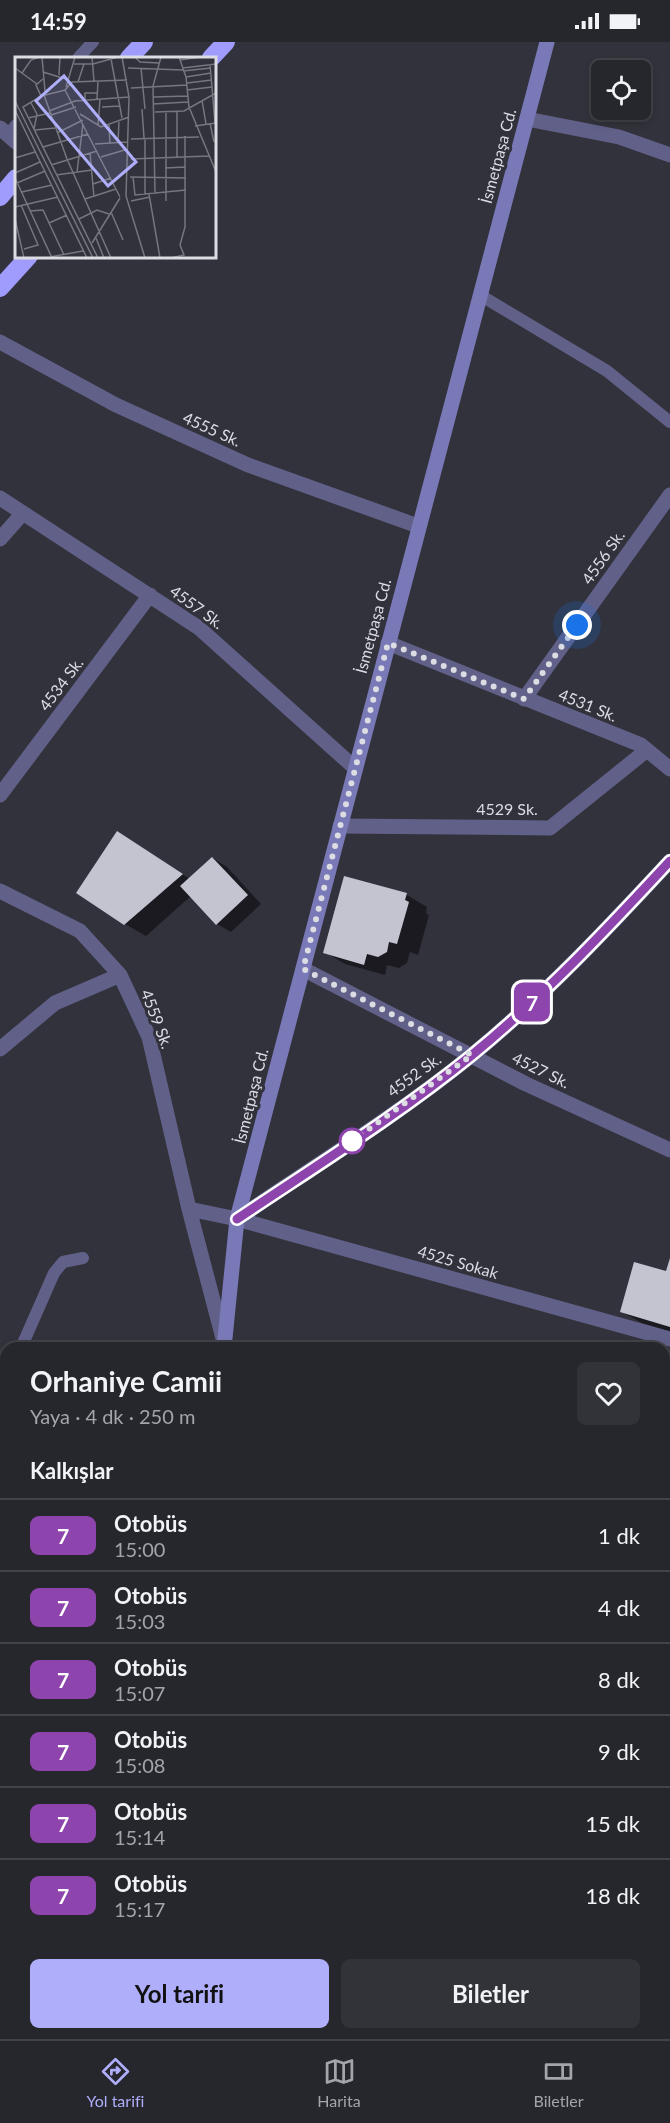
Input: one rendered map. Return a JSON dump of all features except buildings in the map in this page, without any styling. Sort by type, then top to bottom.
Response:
[{"type":"highway","points":[[130,57],[144,42]]},
{"type":"highway","points":[[212,57],[226,42]]},
{"type":"highway","points":[[0,197],[15,179]]},
{"type":"highway","points":[[0,288],[27,258]]},
{"type":"main road","name":"İsmetpaşa Cd.","points":[[225,1342],[237,1219],[547,42]]},
{"type":"street","points":[[527,118],[619,137],[670,155]]},
{"type":"street","name":"4555 Sk.","points":[[0,342],[116,405],[248,465],[418,526]]},
{"type":"street","name":"4556 Sk.","points":[[524,699],[670,495]]},
{"type":"street","name":"4557 Sk.","points":[[0,498],[199,628],[355,768]]},
{"type":"street","points":[[0,539],[23,513]]},
{"type":"street","name":"4534 Sk.","points":[[0,795],[150,595]]},
{"type":"street","name":"4531 Sk.","points":[[388,643],[641,746],[670,769]]},
{"type":"street","name":"4529 Sk.","points":[[340,826],[550,828],[647,750]]},
{"type":"street","name":"4552 Sk.","points":[[237,1219],[410,1101],[472,1055],[572,966],[670,861]]},
{"type":"street","name":"4559 Sk.","points":[[0,891],[80,931],[120,975],[149,1037],[223,1342]]},
{"type":"street","name":"4527 Sk.","points":[[303,969],[526,1084],[670,1150]]},
{"type":"street","points":[[0,1049],[55,1003],[120,975]]},
{"type":"street","points":[[189,1209],[237,1219]]},
{"type":"street","name":"4525 Sokak","points":[[237,1219],[670,1339]]},
{"type":"lane","points":[[79,57],[93,42]]},
{"type":"lane","points":[[480,295],[607,371],[670,422]]},
{"type":"lane","points":[[24,1342],[54,1273],[63,1262],[82,1258]]},
{"type":"bus line","name":"7","points":[[237,1219],[410,1101],[472,1055],[572,966],[670,861]]},
{"type":"route","points":[[352,1141],[472,1055],[303,969],[388,643],[524,699],[577,625]]}]
